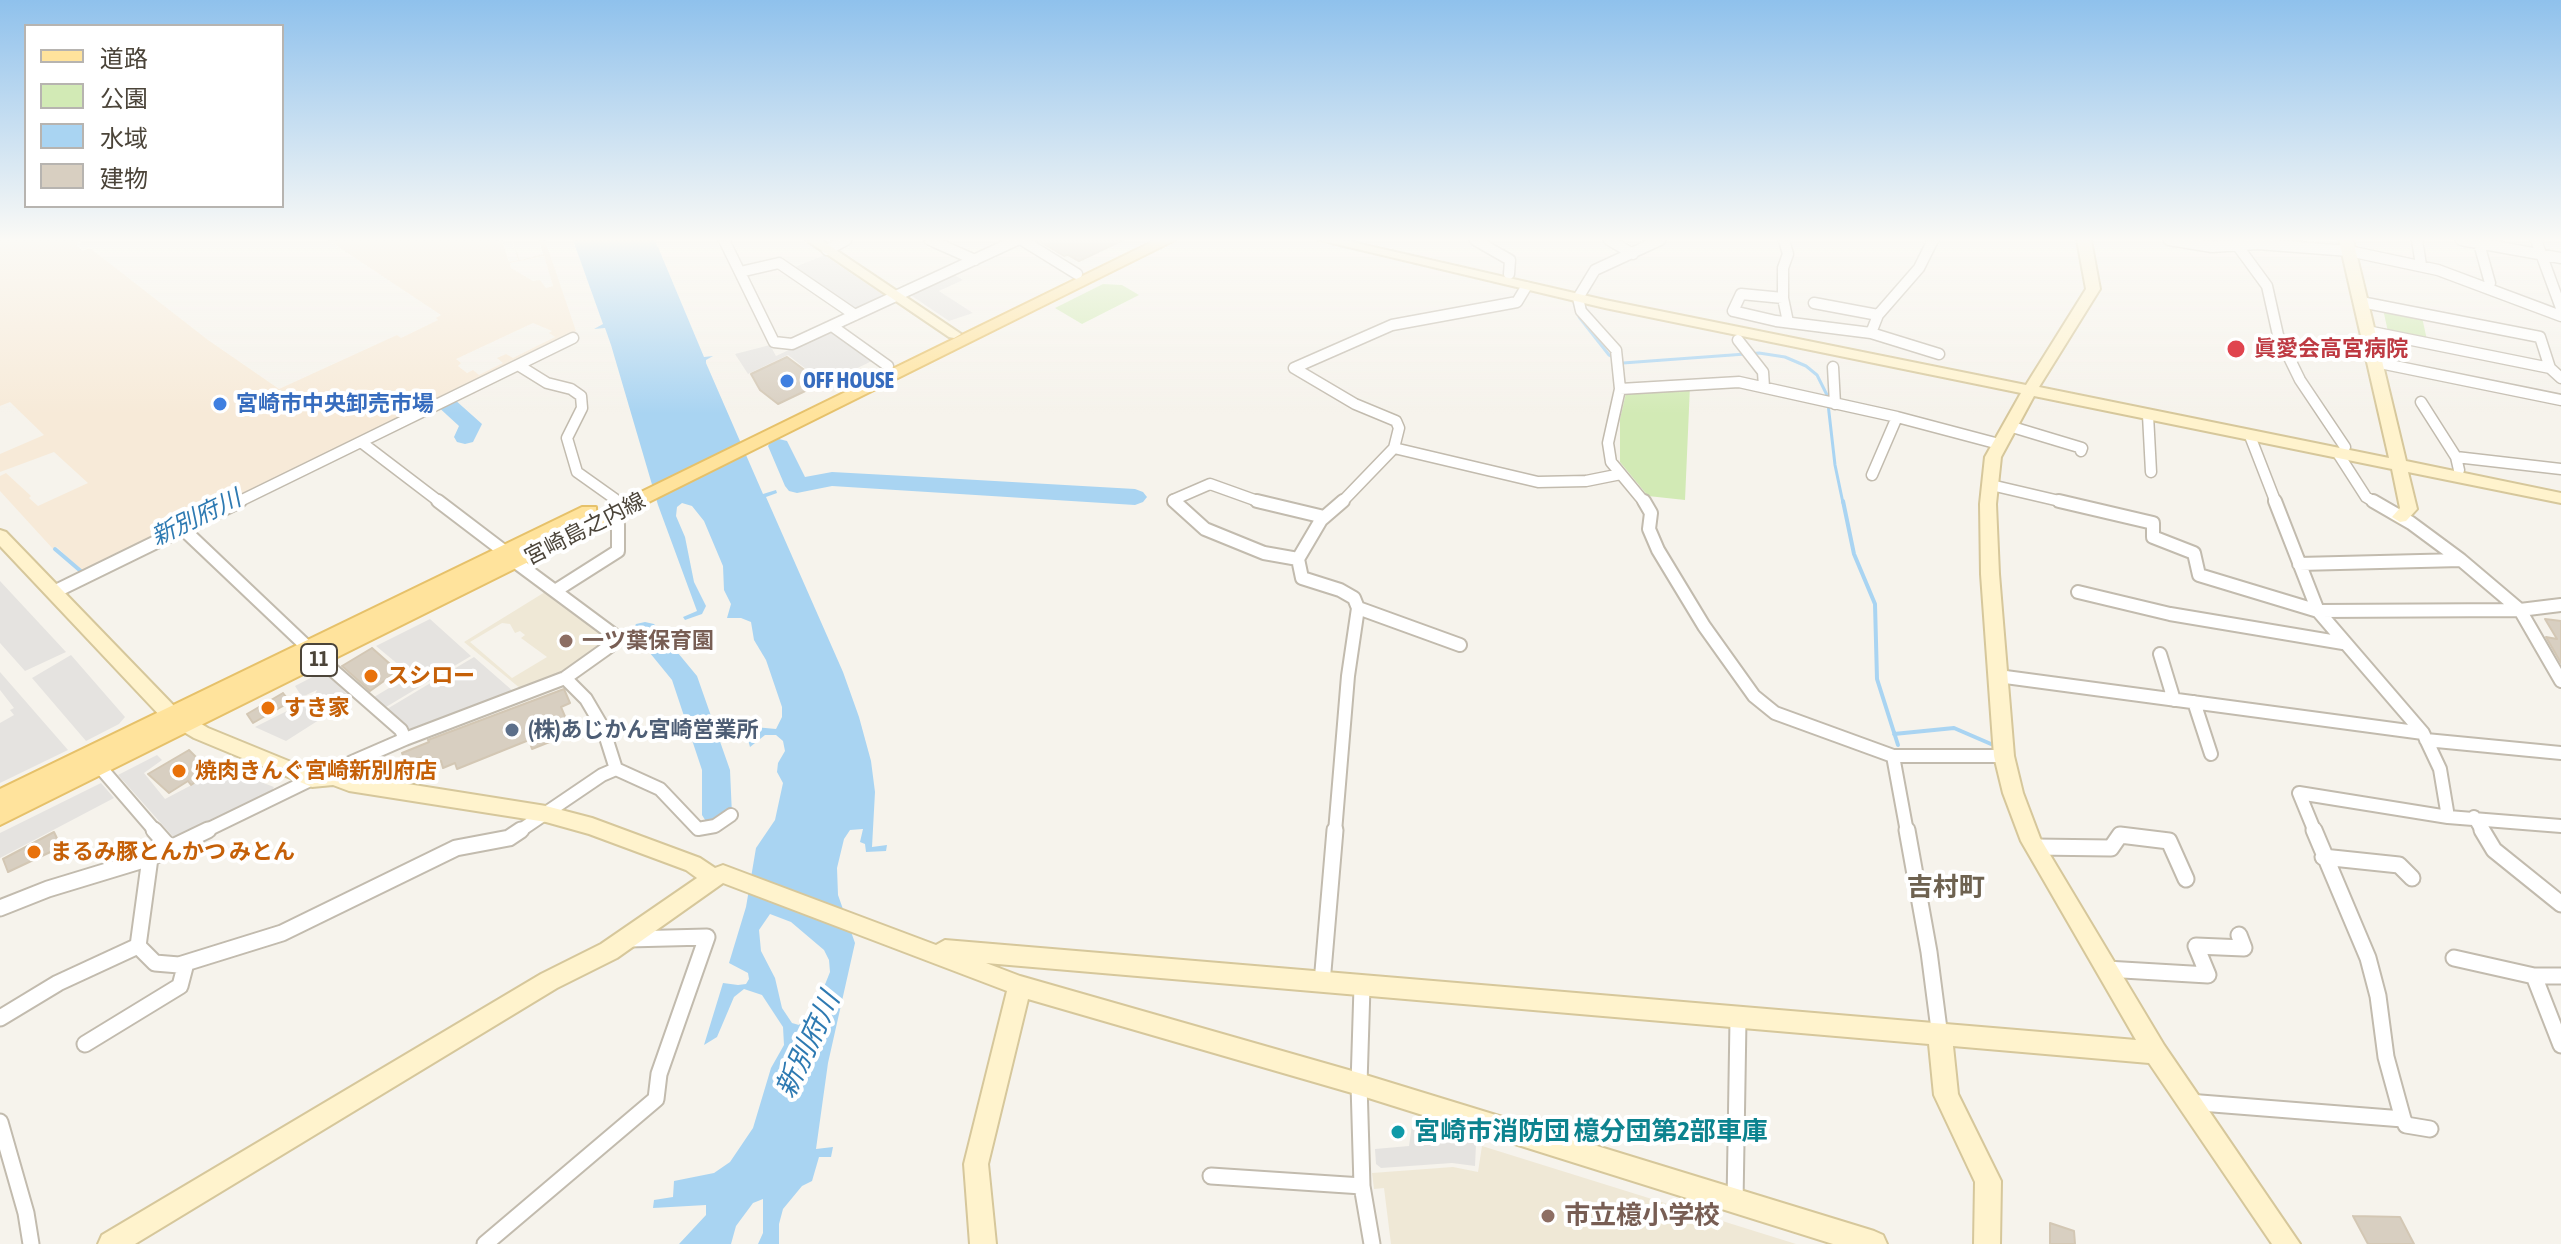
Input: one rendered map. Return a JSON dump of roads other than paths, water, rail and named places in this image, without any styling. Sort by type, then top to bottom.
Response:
[{"type":"main road","name":"宮崎島之内線","points":[[748,442],[888,366],[1028,298]]},
{"type":"main road","name":"宮崎島之内線","points":[[0,799],[179,720],[1047,298]]},
{"type":"main road","name":"宮崎島之内線","points":[[0,816],[100,767],[179,720]]},
{"type":"street","points":[[753,298],[774,342],[792,344],[892,298]]},
{"type":"street","points":[[830,298],[855,315]]},
{"type":"street","points":[[899,298],[954,334]]},
{"type":"street","points":[[1460,645],[1358,608],[1354,598],[1340,590],[1302,578],[1298,559],[1324,517],[1331,514],[1394,448],[1399,428],[1396,421],[1346,399],[1294,368],[1392,325],[1517,302],[1519,298]]},
{"type":"street","points":[[1580,298],[1581,311],[1616,350],[1620,389],[1608,443],[1611,462],[1651,513],[1649,529],[1674,578],[1761,704],[1775,713],[1893,756],[2004,756]]},
{"type":"street","points":[[1600,298],[2561,498]]},
{"type":"street","points":[[1739,298],[1733,311],[1871,333],[1878,338],[1939,354]]},
{"type":"street","points":[[1783,298],[1788,322]]},
{"type":"street","points":[[1871,333],[1878,315],[1893,298]]},
{"type":"street","points":[[2088,298],[1993,457],[1990,574],[2004,756],[2013,793],[2035,847],[2156,1053],[2287,1244]]},
{"type":"street","points":[[2270,298],[2278,335],[2366,497],[2461,560],[2520,610],[2561,681]]},
{"type":"street","points":[[2360,298],[2409,509],[2400,517]]},
{"type":"street","points":[[2522,298],[2561,312]]},
{"type":"street","points":[[2527,298],[2561,312]]},
{"type":"street","points":[[2361,302],[2540,337],[2550,368],[2561,378]]},
{"type":"street","points":[[1814,303],[1878,315]]},
{"type":"street","points":[[832,326],[888,366]]},
{"type":"street","points":[[2367,331],[2550,368]]},
{"type":"street","points":[[54,592],[573,338]]},
{"type":"street","points":[[1738,340],[1752,354],[1763,372],[1764,387]]},
{"type":"street","points":[[2375,362],[2561,400]]},
{"type":"street","points":[[518,365],[547,383],[571,389],[581,396],[582,408],[567,438],[577,472],[623,502],[618,525],[618,551],[555,591]]},
{"type":"street","points":[[1830,403],[1833,367]]},
{"type":"street","points":[[1620,389],[1739,382],[1897,417],[1999,444]]},
{"type":"street","points":[[2034,387],[2148,415],[2342,451]]},
{"type":"street","points":[[2421,402],[2457,464],[2561,490]]},
{"type":"street","points":[[2148,415],[2151,472]]},
{"type":"street","points":[[1872,475],[1897,417]]},
{"type":"street","points":[[2009,426],[2082,448],[2081,451]]},
{"type":"street","points":[[2250,436],[2318,611],[2343,643],[2383,683],[2424,736],[2440,769],[2448,817]]},
{"type":"street","points":[[334,777],[352,762],[405,739],[565,678],[610,646],[614,635],[361,442]]},
{"type":"street","points":[[1394,448],[1538,482],[1586,481],[1621,474]]},
{"type":"street","points":[[2399,462],[2561,469]]},
{"type":"street","points":[[1298,559],[1264,553],[1205,529],[1173,500],[1210,484],[1263,503],[1324,517]]},
{"type":"street","points":[[1991,485],[2153,523],[2153,537],[2194,553],[2199,575],[2318,611],[2520,610],[2561,605]]},
{"type":"street","points":[[183,529],[315,654],[401,730],[405,739]]},
{"type":"street","points":[[4,545],[179,720],[240,750],[312,779]]},
{"type":"street","points":[[2299,564],[2461,560]]},
{"type":"street","points":[[2078,592],[2170,614],[2343,643]]},
{"type":"street","points":[[1322,983],[1348,676],[1358,608]]},
{"type":"street","points":[[2160,654],[2174,700]]},
{"type":"street","points":[[1998,676],[2561,753]]},
{"type":"street","points":[[565,678],[586,699],[603,728],[616,769],[660,789],[698,829],[715,826],[731,815]]},
{"type":"street","points":[[2194,702],[2211,754]]},
{"type":"street","points":[[1893,756],[1929,952],[1946,1095],[1988,1181],[1987,1244]]},
{"type":"street","points":[[100,767],[170,848]]},
{"type":"street","points":[[138,946],[155,963],[186,963],[282,933],[456,848],[509,838],[592,781],[616,769]]},
{"type":"street","points":[[0,908],[48,889],[150,858],[312,779],[334,777],[349,783],[546,814],[644,844],[718,876],[923,948],[1020,986],[1359,1084],[1874,1244]]},
{"type":"street","points":[[2430,1129],[2406,1125],[2403,1119],[2386,1057],[2378,996],[2368,958],[2323,857],[2299,793],[2448,817],[2561,826]]},
{"type":"street","points":[[2474,817],[2494,850],[2561,904]]},
{"type":"street","points":[[2035,847],[2111,848],[2120,835],[2169,841],[2186,879]]},
{"type":"street","points":[[2323,857],[2399,865],[2412,878]]},
{"type":"street","points":[[138,946],[150,858]]},
{"type":"street","points":[[111,1244],[549,981],[627,939],[718,876]]},
{"type":"street","points":[[2106,969],[2208,975],[2196,946],[2244,948],[2239,935]]},
{"type":"street","points":[[485,1244],[656,1099],[659,1074],[707,937],[627,939]]},
{"type":"street","points":[[0,1018],[58,983],[138,946]]},
{"type":"street","points":[[923,948],[1738,1020],[2156,1053]]},
{"type":"street","points":[[2454,958],[2534,976],[2561,976]]},
{"type":"street","points":[[85,1044],[180,986],[186,963]]},
{"type":"street","points":[[2534,976],[2561,1045]]},
{"type":"street","points":[[983,1244],[976,1164],[1020,986]]},
{"type":"street","points":[[1362,987],[1359,1084],[1362,1186],[1372,1244]]},
{"type":"street","points":[[1735,1203],[1738,1020]]},
{"type":"street","points":[[2188,1102],[2403,1119]]},
{"type":"street","points":[[0,1122],[26,1213],[31,1244]]},
{"type":"street","points":[[1211,1176],[1362,1186]]},
{"type":"water","points":[[594,298],[679,298],[704,357],[713,356],[706,363],[763,494],[776,490],[777,493],[766,497],[843,672],[871,761],[875,792],[872,847],[887,845],[886,851],[866,852],[865,844],[860,842],[863,829],[850,830],[844,839],[837,868],[838,895],[855,943],[828,1063],[816,1149],[833,1147],[831,1157],[819,1157],[812,1181],[802,1186],[783,1209],[779,1244],[758,1244],[763,1233],[763,1199],[753,1203],[736,1226],[731,1244],[679,1244],[706,1215],[706,1205],[653,1208],[654,1200],[673,1197],[674,1181],[714,1173],[730,1162],[753,1128],[771,1068],[784,1045],[783,1027],[762,995],[744,989],[734,997],[717,1037],[704,1045],[723,983],[746,984],[749,979],[748,973],[729,963],[746,907],[756,848],[775,820],[783,783],[777,772],[778,763],[785,751],[783,741],[776,735],[765,735],[750,747],[744,726],[776,729],[782,717],[782,707],[766,660],[754,640],[751,622],[727,618],[731,604],[724,590],[723,566],[704,521],[692,506],[682,503],[677,507],[676,516],[685,537],[694,582],[706,606],[702,614],[685,620],[683,617],[697,611],[658,505],[605,328],[594,329],[603,324]],"holes":[[[770,914],[791,922],[824,950],[830,972],[820,997],[799,1025],[792,1023],[782,1008],[775,978],[761,951],[759,930]]]},
{"type":"waterway","points":[[1579,317],[1609,355],[1623,363],[1759,353],[1785,357],[1806,366],[1817,375],[1827,395],[1843,503]]},
{"type":"waterway","name":"新別府川","points":[[446,404],[471,424],[465,437]]},
{"type":"waterway","name":"新別府川","points":[[779,446],[797,486],[832,479],[935,485]]},
{"type":"waterway","name":"新別府川","points":[[942,485],[1135,497]]},
{"type":"waterway","points":[[1843,501],[1854,554],[1875,604],[1877,679],[1894,734]]},
{"type":"waterway","name":"新別府川","points":[[55,549],[83,573]]},
{"type":"waterway","name":"新別府川","points":[[645,631],[684,676],[716,770],[717,815]]},
{"type":"waterway","points":[[1894,734],[1954,728],[1991,744]]},
{"type":"waterway","points":[[1894,734],[1898,745]]},
{"type":"place","name":"眞愛会高宮病院","points":[[2236,349]]},
{"type":"place","name":"OFF HOUSE","points":[[787,381]]},
{"type":"place","name":"宮崎市中央卸売市場","points":[[220,404]]},
{"type":"place","name":"一ツ葉保育園","points":[[566,641]]},
{"type":"place","name":"スシロー","points":[[371,676]]},
{"type":"place","name":"すき家","points":[[268,708]]},
{"type":"place","name":"(株)あじかん宮崎営業所","points":[[512,730]]},
{"type":"place","name":"焼肉きんぐ宮崎新別府店","points":[[179,771]]},
{"type":"place","name":"まるみ豚とんかつ みとん","points":[[34,852]]},
{"type":"place","name":"宮崎市消防団 檍分団第2部車庫","points":[[1398,1132]]},
{"type":"place","name":"市立檍小学校","points":[[1548,1216]]},
{"type":"district","name":"吉村町","points":[[1946,888]]}]
